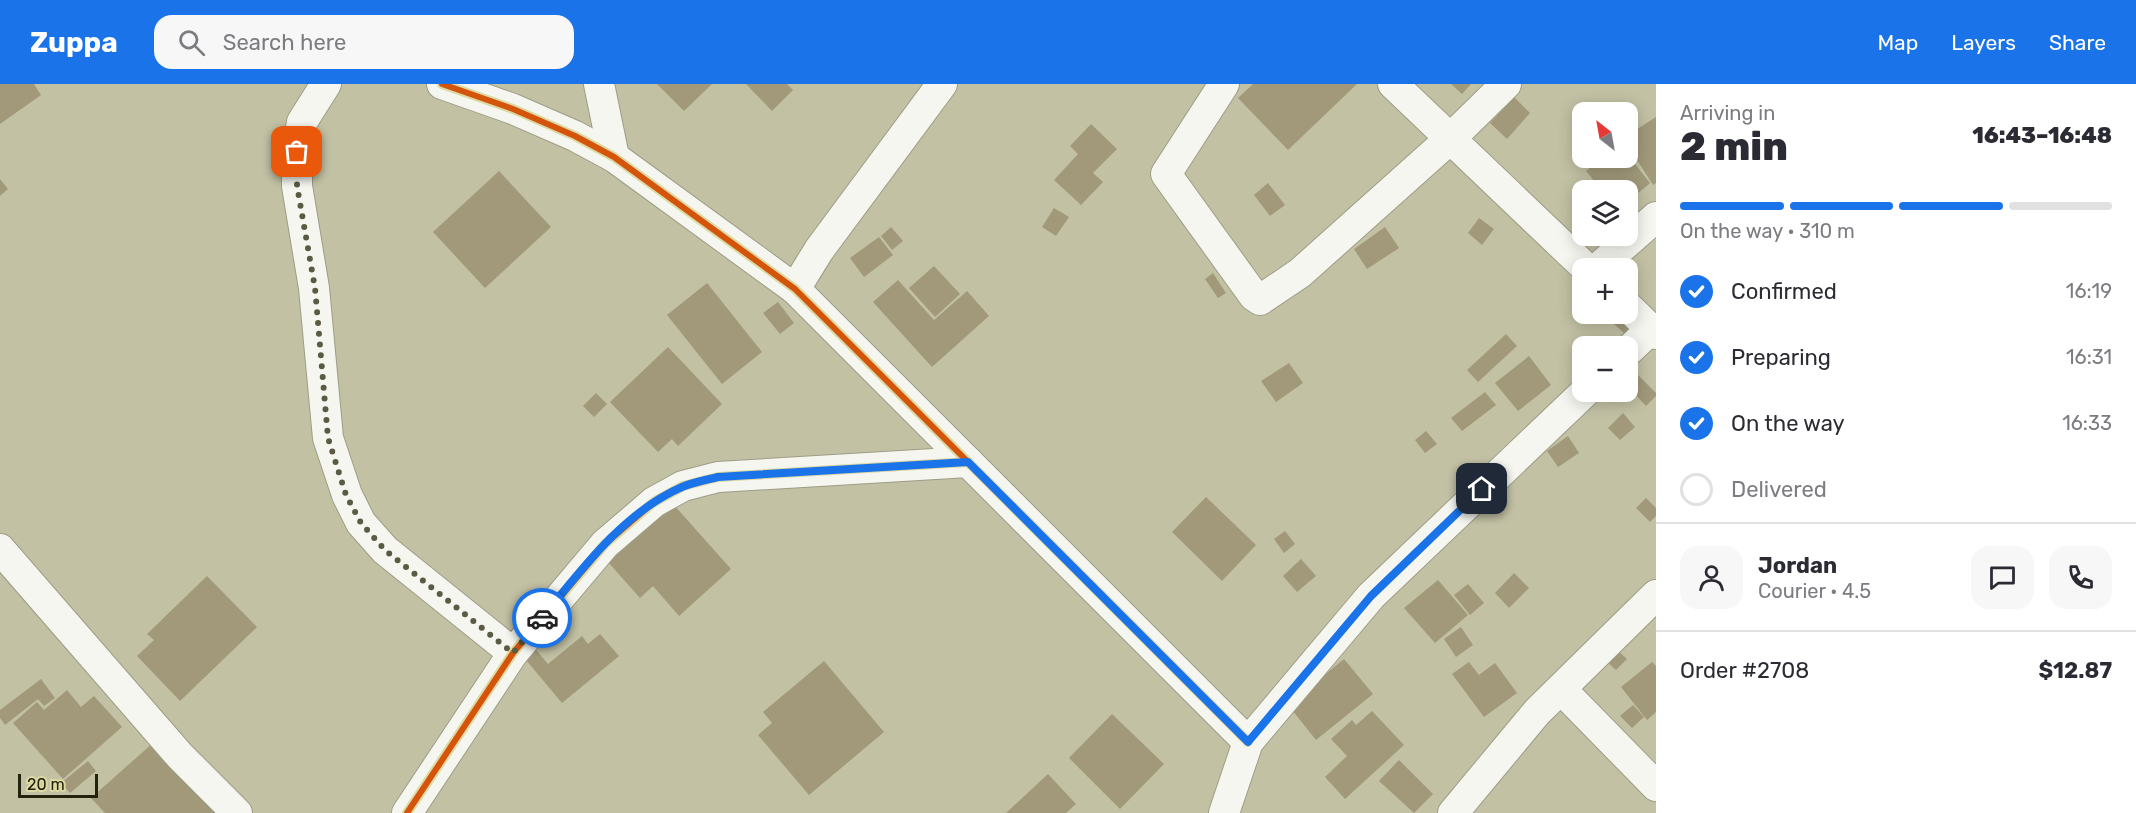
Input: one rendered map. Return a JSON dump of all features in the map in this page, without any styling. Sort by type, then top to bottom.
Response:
[{"type":"street","points":[[326,84],[302,122],[297,152],[297,186],[315,288],[328,438],[335,462],[346,495],[361,523],[385,550],[513,653]]},
{"type":"street","points":[[442,84],[513,109],[576,136],[614,157],[795,289],[1248,742]]},
{"type":"street","points":[[599,84],[614,157]]},
{"type":"street","points":[[795,289],[819,250],[942,84]]},
{"type":"street","points":[[1224,84],[1166,174],[1254,296],[1260,300],[1300,273],[1451,138],[1506,84]]},
{"type":"street","points":[[1393,84],[1576,258]]},
{"type":"street","points":[[1609,258],[1656,217]]},
{"type":"street","points":[[1638,317],[1653,332],[1638,343]]},
{"type":"street","points":[[1224,813],[1248,742],[1379,587],[1574,402]]},
{"type":"street","points":[[407,813],[513,653],[605,544],[654,502],[683,486],[718,477],[968,462]]},
{"type":"street","points":[[0,549],[180,756],[237,813]]},
{"type":"street","points":[[1468,807],[1513,739],[1656,595]]},
{"type":"street","points":[[1561,689],[1656,786]]},
{"type":"building","points":[[0,84],[34,84],[41,95],[0,124]]},
{"type":"building","points":[[657,84],[712,84],[684,111]]},
{"type":"building","points":[[746,84],[787,84],[793,90],[772,111]]},
{"type":"building","points":[[1253,84],[1357,84],[1288,150],[1238,98]]},
{"type":"building","points":[[1451,84],[1471,84],[1462,94]]},
{"type":"building","points":[[1514,97],[1530,113],[1507,139],[1490,123]]},
{"type":"building","points":[[1656,117],[1656,183],[1653,185],[1638,162],[1638,129]]},
{"type":"building","points":[[1091,124],[1117,149],[1093,173],[1103,182],[1081,205],[1054,180],[1078,154],[1070,146]]},
{"type":"building","points":[[1590,168],[1638,168],[1650,183],[1638,193],[1638,180],[1593,180],[1586,171]]},
{"type":"building","points":[[499,171],[551,227],[485,288],[433,232]]},
{"type":"building","points":[[0,179],[8,189],[0,196]]},
{"type":"building","points":[[1268,183],[1285,205],[1270,216],[1254,195]]},
{"type":"building","points":[[1054,208],[1069,217],[1056,236],[1042,227]]},
{"type":"building","points":[[1479,218],[1494,229],[1482,245],[1468,233]]},
{"type":"building","points":[[891,227],[903,241],[892,250],[881,236]]},
{"type":"building","points":[[1385,227],[1399,248],[1367,269],[1354,249]]},
{"type":"building","points":[[879,237],[893,255],[864,277],[850,258]]},
{"type":"building","points":[[934,266],[960,294],[935,317],[909,288]]},
{"type":"building","points":[[1213,273],[1226,293],[1218,298],[1205,279]]},
{"type":"building","points":[[898,280],[934,320],[967,291],[989,316],[932,367],[873,302]]},
{"type":"building","points":[[707,283],[762,352],[722,384],[667,315]]},
{"type":"building","points":[[778,302],[794,323],[780,334],[763,313]]},
{"type":"building","points":[[1614,324],[1637,324],[1626,335]]},
{"type":"building","points":[[1506,334],[1517,346],[1478,382],[1467,370]]},
{"type":"building","points":[[668,347],[722,404],[678,446],[672,439],[658,452],[610,402]]},
{"type":"building","points":[[1529,356],[1551,385],[1518,411],[1495,383]]},
{"type":"building","points":[[1289,363],[1303,383],[1276,402],[1261,381]]},
{"type":"building","points":[[1638,375],[1656,393],[1656,396],[1646,406],[1638,398]]},
{"type":"building","points":[[1485,392],[1496,405],[1462,431],[1451,418]]},
{"type":"building","points":[[596,393],[607,404],[594,417],[583,406]]},
{"type":"building","points":[[1623,413],[1635,427],[1620,440],[1608,428]]},
{"type":"building","points":[[1426,431],[1437,444],[1425,453],[1415,440]]},
{"type":"building","points":[[1568,436],[1579,453],[1558,467],[1547,451]]},
{"type":"building","points":[[665,495],[731,569],[679,616],[653,586],[640,598],[600,553]]},
{"type":"building","points":[[1206,497],[1256,545],[1222,581],[1172,532]]},
{"type":"building","points":[[1646,498],[1656,508],[1656,516],[1650,522],[1636,508]]},
{"type":"building","points":[[1285,531],[1295,544],[1284,553],[1274,539]]},
{"type":"building","points":[[1301,559],[1316,576],[1297,592],[1283,576]]},
{"type":"building","points":[[1514,573],[1529,588],[1509,608],[1495,593]]},
{"type":"building","points":[[207,576],[257,627],[180,701],[137,656],[154,640],[147,634]]},
{"type":"building","points":[[1438,580],[1468,615],[1435,643],[1404,608]]},
{"type":"building","points":[[1468,584],[1484,603],[1470,615],[1454,595]]},
{"type":"building","points":[[516,626],[548,664],[582,636],[588,644],[600,634],[619,656],[562,703],[505,635]]},
{"type":"building","points":[[1461,627],[1473,645],[1456,657],[1444,639]]},
{"type":"building","points":[[1614,647],[1627,659],[1616,670],[1603,658]]},
{"type":"building","points":[[1344,659],[1373,694],[1316,740],[1288,705]]},
{"type":"building","points":[[824,661],[884,732],[809,795],[758,735],[772,723],[763,712]]},
{"type":"building","points":[[1469,662],[1479,675],[1495,663],[1517,693],[1484,717],[1452,674]]},
{"type":"building","points":[[1652,662],[1656,666],[1656,712],[1647,720],[1621,687]]},
{"type":"building","points":[[41,679],[55,698],[44,706],[38,699],[5,725],[0,718],[0,710]]},
{"type":"building","points":[[67,690],[81,707],[94,696],[122,727],[63,779],[13,723],[37,702],[44,710]]},
{"type":"building","points":[[1633,705],[1644,717],[1632,728],[1620,716]]},
{"type":"building","points":[[1372,711],[1404,745],[1345,799],[1325,777],[1347,756],[1331,739],[1352,720],[1356,725]]},
{"type":"building","points":[[1112,714],[1164,764],[1120,809],[1069,758]]},
{"type":"building","points":[[154,742],[218,813],[105,813],[91,798]]},
{"type":"building","points":[[1399,760],[1433,794],[1414,813],[1379,781]]},
{"type":"building","points":[[88,761],[96,771],[70,793],[61,783]]},
{"type":"building","points":[[1048,774],[1076,804],[1066,813],[1006,813]]},
{"type":"cycle path","points":[[442,84],[513,109],[575,136],[614,157],[795,289],[1248,742]]},
{"type":"cycle path","points":[[407,813],[513,653],[605,544],[654,502],[683,486],[718,477],[968,462]]},
{"type":"way so far","points":[[297,152],[297,186],[315,288],[328,438],[346,495],[361,523],[385,550],[513,653],[542,618]]},
{"type":"route","points":[[542,618],[605,544],[654,502],[683,486],[718,477],[968,462],[1248,742],[1379,587],[1482,489]]}]
